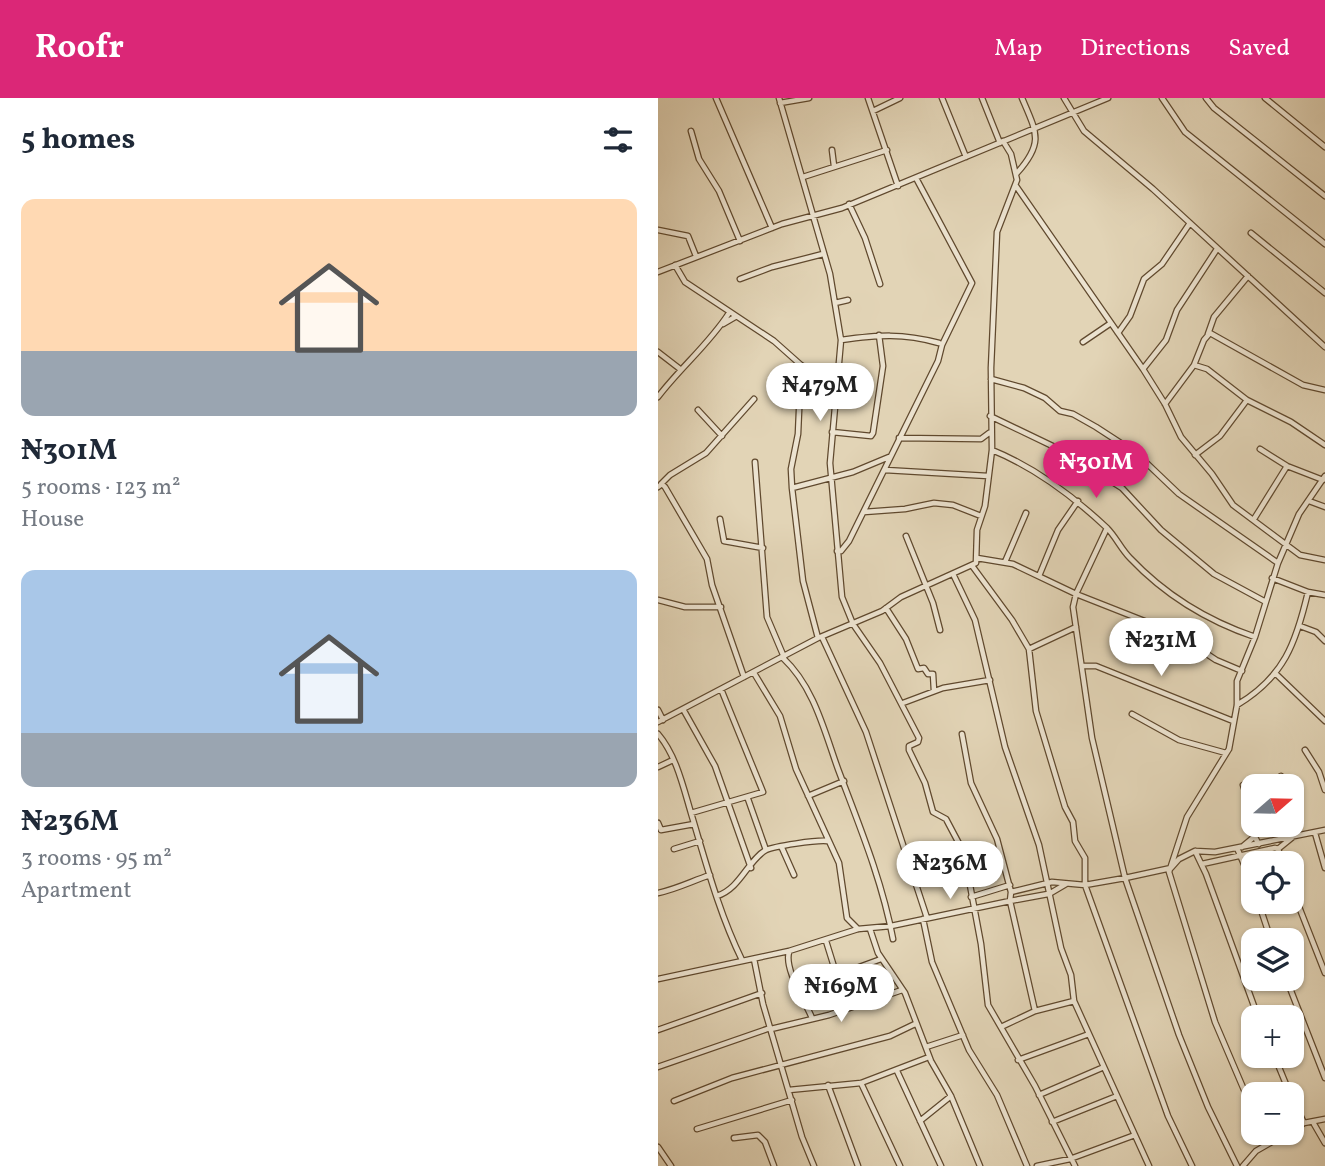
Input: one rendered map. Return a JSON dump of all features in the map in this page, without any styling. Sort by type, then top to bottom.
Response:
[{"type":"street","points":[[716,98],[772,228]]},
{"type":"street","points":[[809,98],[779,100],[824,254],[841,340],[830,463],[844,604],[853,624],[903,703],[920,740],[909,746],[909,750],[925,783],[933,812],[937,817],[944,817],[960,843],[989,992],[988,1005],[1075,1166]]},
{"type":"street","points":[[868,98],[898,186]]},
{"type":"street","points":[[873,111],[901,98]]},
{"type":"street","points":[[942,98],[966,157]]},
{"type":"street","points":[[658,710],[660,721],[820,638],[886,608],[901,597],[973,567],[977,558],[977,530],[985,506],[992,450],[989,432],[997,232],[1008,198],[1016,186],[1017,173],[982,98]]},
{"type":"street","points":[[1017,173],[1034,155],[1035,128],[1022,98]]},
{"type":"street","points":[[1064,98],[1084,131],[1190,223],[1323,345],[1325,337]]},
{"type":"street","points":[[658,272],[772,228],[898,186],[1107,98]]},
{"type":"street","points":[[1162,98],[1185,132],[1325,244]]},
{"type":"street","points":[[1206,98],[1214,108],[1325,196]]},
{"type":"street","points":[[1265,98],[1325,147]]},
{"type":"street","points":[[691,131],[699,159],[719,191],[740,241]]},
{"type":"street","points":[[803,177],[887,149]]},
{"type":"street","points":[[832,150],[834,167]]},
{"type":"street","points":[[837,551],[841,551],[849,541],[885,470],[972,283],[916,178]]},
{"type":"street","points":[[1016,186],[1143,369],[1165,404],[1181,437],[1233,505],[1300,555],[1325,560]]},
{"type":"street","points":[[849,204],[865,238],[880,284]]},
{"type":"street","points":[[1118,333],[1130,316],[1144,279],[1162,264],[1190,223]]},
{"type":"street","points":[[658,230],[688,236],[696,256]]},
{"type":"street","points":[[1251,233],[1325,293]]},
{"type":"street","points":[[1143,369],[1166,340],[1177,310],[1217,249]]},
{"type":"street","points":[[740,279],[772,267],[824,254]]},
{"type":"street","points":[[675,265],[685,282],[774,341],[801,365],[817,375],[839,382]]},
{"type":"street","points":[[1165,404],[1194,365],[1214,317],[1248,276]]},
{"type":"street","points":[[835,303],[848,300]]},
{"type":"street","points":[[658,397],[680,369],[723,324],[729,313]]},
{"type":"street","points":[[723,324],[735,317]]},
{"type":"street","points":[[1083,342],[1111,323]]},
{"type":"street","points":[[1208,334],[1243,349],[1303,385],[1325,390]]},
{"type":"street","points":[[841,340],[879,335],[908,335],[939,343]]},
{"type":"street","points":[[832,432],[871,436],[873,433],[883,366],[879,335]]},
{"type":"street","points":[[658,352],[680,369]]},
{"type":"street","points":[[801,365],[798,434],[791,469],[803,580],[820,638],[866,732],[897,819],[925,919],[932,961],[963,1035],[997,1096],[1027,1166]]},
{"type":"street","points":[[1194,365],[1207,369],[1247,400],[1291,422],[1325,445]]},
{"type":"street","points":[[991,379],[1024,388],[1045,398],[1060,411],[1073,414],[1096,427],[1136,453],[1179,494],[1278,563]]},
{"type":"street","points":[[659,486],[670,475],[706,453],[754,398]]},
{"type":"street","points":[[1195,455],[1220,436],[1247,400]]},
{"type":"street","points":[[698,410],[722,436]]},
{"type":"street","points":[[990,416],[1065,452],[1122,488],[1161,530],[1213,574],[1264,601]]},
{"type":"street","points":[[898,438],[981,439],[989,432]]},
{"type":"street","points":[[1241,1083],[1215,1022],[1169,878],[1187,817],[1226,753],[1237,705],[1237,681],[1255,637],[1272,578],[1299,514],[1324,478],[1287,466],[1260,449]]},
{"type":"street","points":[[992,450],[1012,458],[1078,501],[1107,528],[1130,558],[1164,590],[1228,627],[1255,637]]},
{"type":"street","points":[[792,488],[853,472],[889,457]]},
{"type":"street","points":[[755,462],[767,617],[784,657],[804,682],[844,781],[874,867],[893,939]]},
{"type":"street","points":[[1254,519],[1287,466]]},
{"type":"street","points":[[885,470],[988,476]]},
{"type":"street","points":[[659,486],[665,487],[707,559],[744,677]]},
{"type":"street","points":[[1039,576],[1058,530],[1078,501]]},
{"type":"street","points":[[1309,501],[1325,507]]},
{"type":"street","points":[[863,512],[905,509],[934,502],[953,505],[981,516]]},
{"type":"street","points":[[1005,562],[1026,513]]},
{"type":"street","points":[[720,519],[724,541],[763,548]]},
{"type":"street","points":[[1107,528],[1076,594],[1073,607],[1093,738],[1125,878],[1179,1035],[1208,1107],[1240,1166],[1266,1145]]},
{"type":"street","points":[[906,536],[940,630]]},
{"type":"street","points":[[977,558],[1005,562],[1076,594],[1175,633],[1216,660],[1242,671]]},
{"type":"street","points":[[973,567],[1013,620],[1030,649],[1036,711],[1065,807],[1073,822],[1075,841],[1084,858],[1085,885],[1168,1116],[1192,1166]]},
{"type":"street","points":[[954,575],[975,620],[1005,747],[1039,845],[1071,975],[1074,1001],[1149,1166]]},
{"type":"street","points":[[1272,578],[1308,592],[1325,594]]},
{"type":"street","points":[[1237,705],[1251,696],[1275,673],[1292,650],[1308,592]]},
{"type":"street","points":[[658,600],[685,607],[721,607]]},
{"type":"street","points":[[886,608],[906,639],[918,669],[924,668],[928,674],[933,674],[934,691]]},
{"type":"street","points":[[1300,626],[1316,632],[1325,641]]},
{"type":"street","points":[[1030,649],[1076,628]]},
{"type":"street","points":[[1083,666],[1096,666],[1233,721]]},
{"type":"street","points":[[754,673],[780,716],[808,796],[839,863],[847,918],[858,929]]},
{"type":"street","points":[[1275,673],[1325,721]]},
{"type":"street","points":[[903,703],[934,691],[990,680]]},
{"type":"street","points":[[691,813],[761,795],[763,789],[721,689]]},
{"type":"street","points":[[683,709],[705,745],[751,868]]},
{"type":"street","points":[[1132,714],[1179,740],[1226,753]]},
{"type":"street","points":[[658,734],[673,760],[728,935],[742,960]]},
{"type":"street","points":[[962,734],[971,783],[997,839],[1010,885],[1010,901],[1035,1011]]},
{"type":"street","points":[[1305,750],[1320,772],[1325,790]]},
{"type":"street","points":[[658,767],[673,760]]},
{"type":"street","points":[[808,796],[844,781]]},
{"type":"street","points":[[748,799],[766,850]]},
{"type":"street","points":[[658,822],[661,830],[694,824]]},
{"type":"street","points":[[1304,835],[1325,830]]},
{"type":"street","points":[[1315,833],[1325,868]]},
{"type":"street","points":[[1240,847],[1254,837],[1259,844]]},
{"type":"street","points":[[1011,892],[1049,883],[1085,885],[1125,878],[1171,868],[1192,852],[1240,847],[1290,837]]},
{"type":"street","points":[[1266,851],[1278,849],[1293,837]]},
{"type":"street","points":[[717,896],[728,891],[766,850],[812,840],[828,841]]},
{"type":"street","points":[[674,849],[700,841]]},
{"type":"street","points":[[1178,844],[1192,852],[1202,864],[1254,1005]]},
{"type":"street","points":[[1240,847],[1241,851]]},
{"type":"street","points":[[782,848],[794,875]]},
{"type":"street","points":[[1202,864],[1241,855]]},
{"type":"street","points":[[658,893],[681,888],[710,875]]},
{"type":"street","points":[[971,897],[1010,885]]},
{"type":"street","points":[[658,979],[789,951],[858,929],[891,926],[1049,894],[1064,885]]},
{"type":"street","points":[[1302,914],[1325,973]]},
{"type":"street","points":[[870,929],[881,958],[902,989],[929,1057],[951,1096],[980,1166]]},
{"type":"street","points":[[826,941],[835,970],[840,974],[881,958]]},
{"type":"street","points":[[789,951],[787,960],[793,979],[799,986],[812,1018]]},
{"type":"street","points":[[754,958],[770,1029],[802,1138],[814,1166]]},
{"type":"street","points":[[658,1067],[902,989]]},
{"type":"street","points":[[1291,991],[1325,1079]]},
{"type":"street","points":[[658,1030],[762,993]]},
{"type":"street","points":[[1001,1027],[1035,1011],[1074,1001]]},
{"type":"street","points":[[674,1101],[733,1078],[890,1036],[915,1024]]},
{"type":"street","points":[[1018,1060],[1089,1034]]},
{"type":"street","points":[[926,1048],[963,1035]]},
{"type":"street","points":[[789,1090],[861,1083],[929,1057]]},
{"type":"street","points":[[1039,1095],[1104,1067]]},
{"type":"street","points":[[897,1071],[941,1166]]},
{"type":"street","points":[[861,1083],[900,1166]]},
{"type":"street","points":[[828,1085],[858,1166]]},
{"type":"street","points":[[920,1121],[951,1096]]},
{"type":"street","points":[[1052,1122],[1117,1096]]},
{"type":"street","points":[[697,1129],[792,1100]]},
{"type":"street","points":[[1304,1123],[1314,1124],[1325,1119]]},
{"type":"street","points":[[1314,1124],[1325,1143]]},
{"type":"street","points":[[734,1138],[758,1135],[765,1142],[774,1166]]},
{"type":"street","points":[[1038,1166],[1070,1158],[1135,1135]]},
{"type":"street","points":[[658,1147],[671,1166]]}]
